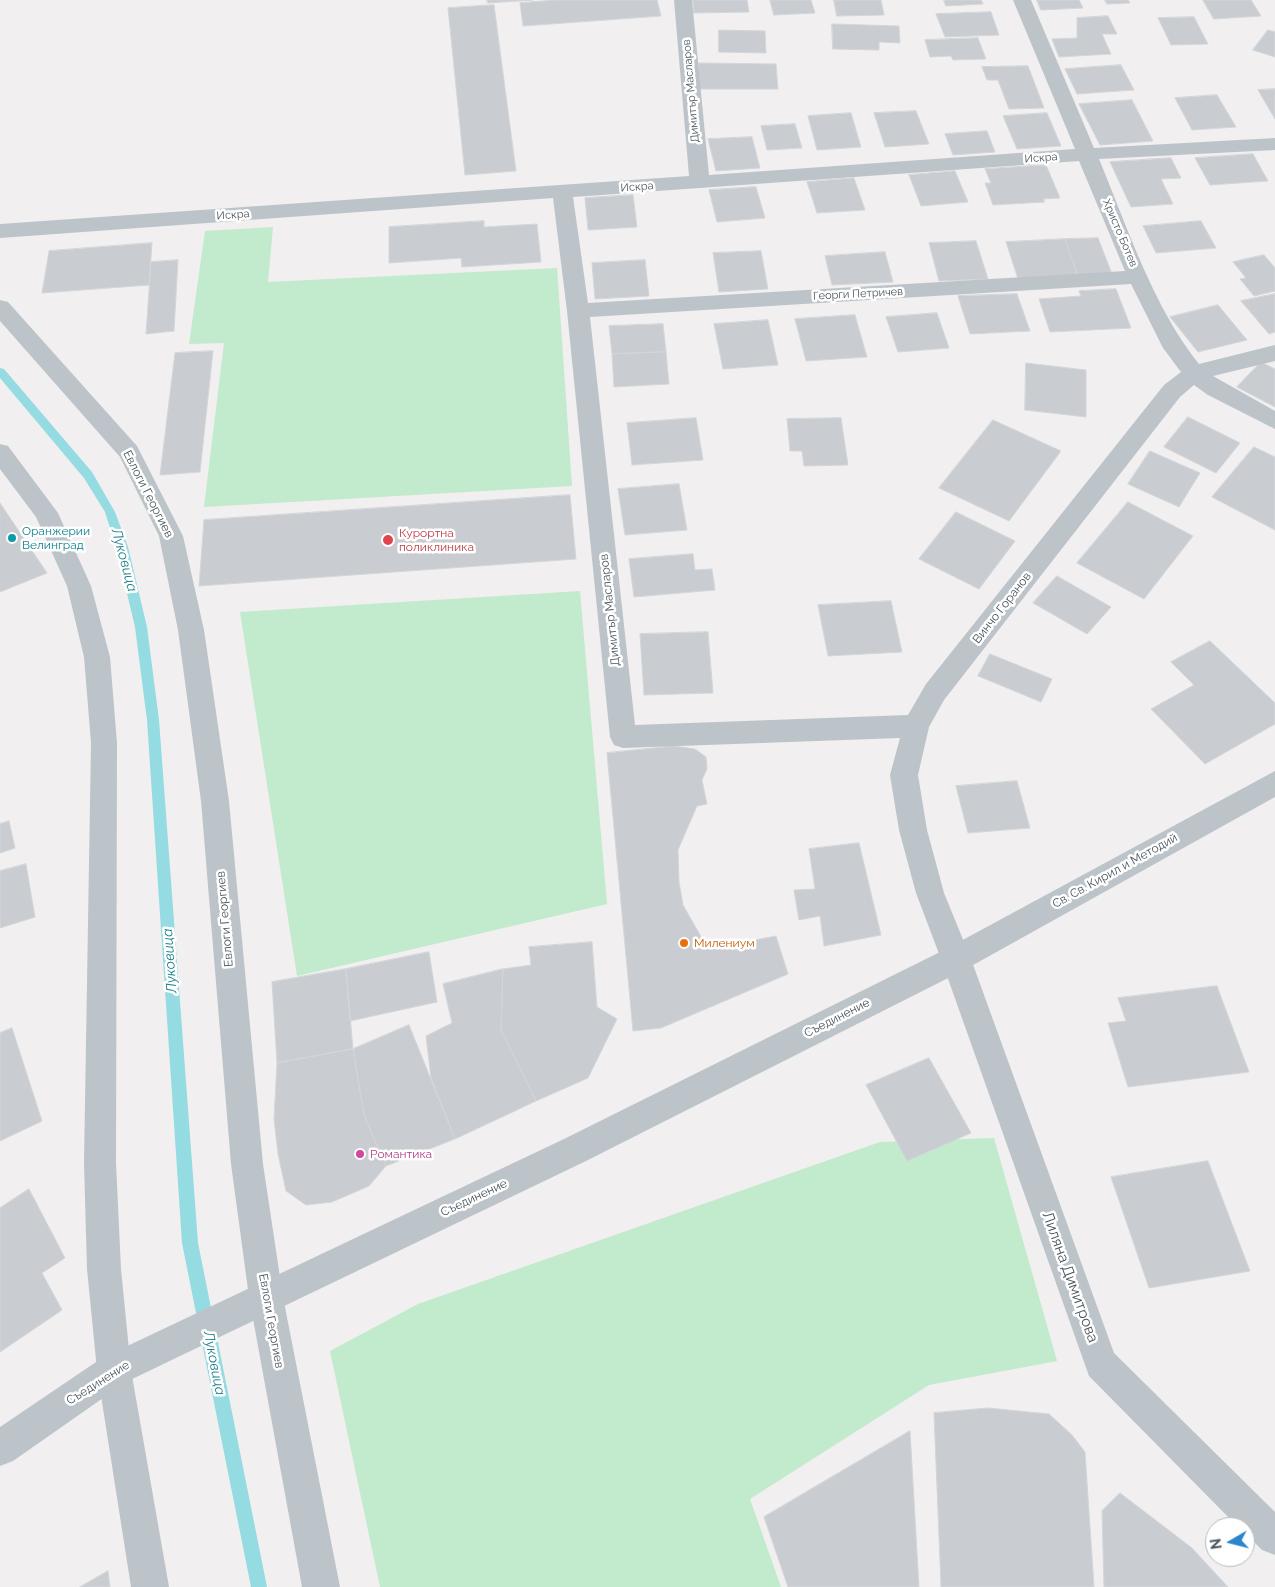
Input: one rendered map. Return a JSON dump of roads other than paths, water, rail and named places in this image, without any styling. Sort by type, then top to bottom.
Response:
[{"type":"street","name":"Димитър Масларов","points":[[683,0],[700,182]]},
{"type":"street","name":"Христо Ботев","points":[[1022,0],[1138,277],[1174,348],[1194,373],[1216,389],[1275,421]]},
{"type":"street","name":"Искра","points":[[0,231],[562,193],[1087,154],[1275,144]]},
{"type":"street","name":"Димитър Масларов","points":[[562,193],[578,311],[623,737],[916,726]]},
{"type":"street","name":"Георги Петричев","points":[[578,311],[1138,277]]},
{"type":"street","name":"Евлоги Георгиев","points":[[0,307],[129,452],[171,536],[191,630],[215,801],[247,1164],[266,1297],[321,1587]]},
{"type":"street","name":"Винчо Горанов","points":[[956,959],[930,894],[913,830],[904,775],[916,726],[935,692],[1166,399],[1194,373],[1275,353]]},
{"type":"street","points":[[0,452],[46,513],[79,586],[97,657],[104,743],[100,1163],[104,1269],[114,1370],[150,1587]]},
{"type":"street","name":"Св. Св. Кирил и Методий","points":[[956,959],[1275,783]]},
{"type":"street","name":"Съединение","points":[[0,1448],[114,1370],[575,1150],[956,959]]},
{"type":"street","name":"Лиляна Димитрова","points":[[956,959],[1102,1364],[1195,1460],[1275,1537]]},
{"type":"waterway","name":"Луковица","points":[[0,371],[88,475],[110,512],[122,547],[141,627],[153,720],[190,1243],[259,1587]]},
{"type":"place","name":"Оранжерии Велинград","points":[[12,538]]},
{"type":"place","name":"Курортна поликлиника","points":[[388,540]]},
{"type":"place","name":"Милениум","points":[[684,943]]},
{"type":"place","name":"Романтика","points":[[360,1154]]}]
